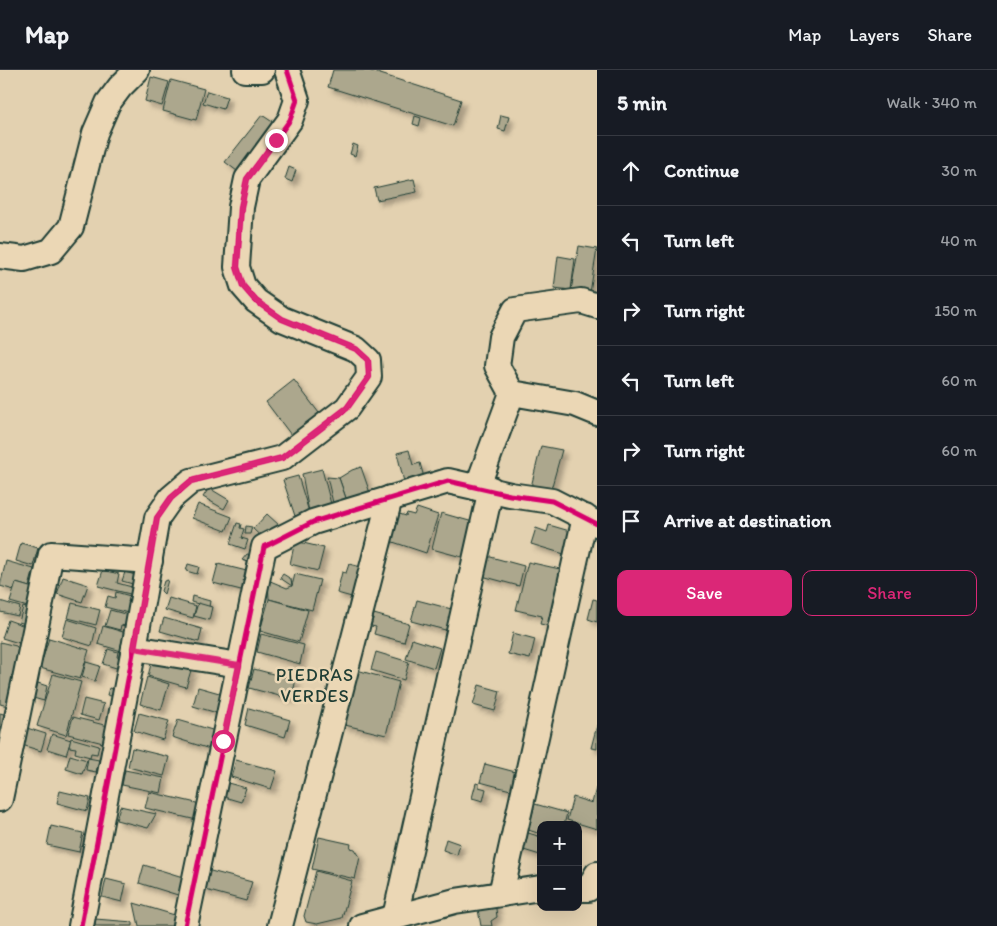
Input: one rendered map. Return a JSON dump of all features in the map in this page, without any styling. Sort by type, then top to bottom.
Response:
[{"type":"street","points":[[0,256],[24,259],[51,251],[71,227],[95,133],[108,103],[136,70]]},
{"type":"street","points":[[245,70],[262,70]]},
{"type":"street","points":[[81,926],[157,518],[171,498],[191,481],[282,458],[347,408],[369,377],[368,360],[356,349],[282,319],[256,301],[243,286],[237,267],[241,207],[247,179],[290,120],[297,100],[287,70]]},
{"type":"street","points":[[396,917],[484,489],[512,393],[497,366],[501,337],[515,310],[581,301],[597,306]]},
{"type":"street","points":[[512,393],[575,404],[597,413]]},
{"type":"street","points":[[185,926],[264,547],[313,522],[448,481],[510,495],[552,501],[591,520],[501,894]]},
{"type":"street","points":[[280,926],[390,498]]},
{"type":"street","points":[[0,799],[51,554],[150,561]]},
{"type":"street","points":[[134,648],[239,665]]},
{"type":"street","points":[[582,889],[588,889],[597,874]]},
{"type":"street","points":[[362,926],[455,901],[537,889]]},
{"type":"building","points":[[333,70],[368,70],[461,100],[453,126],[328,87]]},
{"type":"building","points":[[151,77],[169,82],[162,106],[145,101]]},
{"type":"building","points":[[171,80],[204,89],[196,120],[163,111]]},
{"type":"building","points":[[207,91],[227,97],[223,109],[203,103]]},
{"type":"building","points":[[262,115],[274,123],[237,171],[225,162]]},
{"type":"building","points":[[501,115],[509,117],[505,131],[498,129]]},
{"type":"building","points":[[415,116],[421,118],[419,126],[413,124]]},
{"type":"building","points":[[353,144],[358,146],[355,156],[350,154]]},
{"type":"building","points":[[289,167],[296,170],[292,182],[285,179]]},
{"type":"building","points":[[414,179],[417,192],[377,200],[374,188]]},
{"type":"building","points":[[579,246],[597,249],[590,293],[571,290]]},
{"type":"building","points":[[558,256],[575,259],[571,290],[554,288]]},
{"type":"building","points":[[294,380],[319,413],[291,435],[266,402]]},
{"type":"building","points":[[541,446],[562,450],[550,493],[531,487]]},
{"type":"building","points":[[409,450],[413,465],[420,463],[425,481],[405,486],[397,453]]},
{"type":"building","points":[[361,467],[370,493],[347,501],[339,478]]},
{"type":"building","points":[[322,469],[332,508],[309,512],[302,474]]},
{"type":"building","points":[[298,476],[309,512],[295,516],[283,480]]},
{"type":"building","points":[[327,477],[339,478],[347,501],[334,507]]},
{"type":"building","points":[[209,488],[229,500],[224,509],[203,497]]},
{"type":"building","points":[[198,504],[232,517],[226,531],[192,518]]},
{"type":"building","points":[[417,508],[438,515],[426,553],[384,539],[393,512],[406,516],[407,513],[414,515]]},
{"type":"building","points":[[441,513],[473,522],[469,559],[432,549]]},
{"type":"building","points":[[267,514],[280,526],[266,541],[253,529]]},
{"type":"building","points":[[237,523],[241,524],[240,528],[244,529],[241,538],[248,540],[245,549],[230,544]]},
{"type":"building","points":[[549,525],[580,534],[574,557],[531,544],[536,528],[547,532]]},
{"type":"building","points":[[246,526],[252,527],[250,534],[245,534]]},
{"type":"building","points":[[295,541],[324,548],[318,571],[290,564]]},
{"type":"building","points":[[21,543],[38,548],[33,566],[16,561]]},
{"type":"building","points":[[247,554],[256,556],[254,564],[242,560]]},
{"type":"building","points":[[487,556],[524,566],[519,586],[482,576]]},
{"type":"building","points":[[6,561],[34,569],[29,587],[16,583],[14,590],[0,586]]},
{"type":"building","points":[[528,562],[569,571],[555,627],[540,624],[542,616],[516,610]]},
{"type":"building","points":[[188,564],[199,567],[197,574],[186,571]]},
{"type":"building","points":[[218,564],[255,573],[249,592],[213,583]]},
{"type":"building","points":[[349,564],[361,567],[359,599],[337,593],[342,572],[346,573]]},
{"type":"building","points":[[103,570],[119,574],[117,583],[143,590],[142,597],[98,586]]},
{"type":"building","points":[[125,572],[142,577],[140,586],[122,581]]},
{"type":"building","points":[[283,574],[291,579],[292,586],[280,578]]},
{"type":"building","points":[[295,574],[320,580],[312,610],[269,599],[268,580],[287,588],[292,586]]},
{"type":"building","points":[[63,577],[88,585],[82,602],[57,594]]},
{"type":"building","points":[[168,580],[164,594],[161,591],[164,581]]},
{"type":"building","points":[[16,583],[40,590],[35,609],[10,602]]},
{"type":"building","points":[[116,592],[130,596],[128,602],[138,605],[136,615],[105,607],[108,596],[115,598]]},
{"type":"building","points":[[192,596],[210,601],[209,607],[191,602]]},
{"type":"building","points":[[169,598],[196,606],[193,618],[165,610]]},
{"type":"building","points":[[269,599],[308,610],[299,642],[260,631]]},
{"type":"building","points":[[593,599],[597,600],[597,622],[588,619]]},
{"type":"building","points":[[417,600],[459,611],[453,632],[411,621]]},
{"type":"building","points":[[0,601],[20,607],[18,616],[0,612]]},
{"type":"building","points":[[72,603],[100,610],[96,625],[68,618]]},
{"type":"building","points":[[198,603],[212,607],[209,620],[194,616]]},
{"type":"building","points":[[23,607],[36,611],[32,626],[19,622]]},
{"type":"building","points":[[110,610],[136,617],[133,628],[121,625],[120,630],[105,626]]},
{"type":"building","points":[[374,614],[409,624],[404,642],[374,634],[376,627],[371,626]]},
{"type":"building","points":[[164,618],[202,629],[199,642],[160,631]]},
{"type":"building","points":[[67,619],[96,628],[92,646],[62,637]]},
{"type":"building","points":[[8,620],[25,626],[19,643],[2,638]]},
{"type":"building","points":[[103,626],[133,635],[128,653],[98,644]]},
{"type":"building","points":[[513,633],[535,639],[530,659],[508,654]]},
{"type":"building","points":[[261,634],[304,645],[300,664],[257,652]]},
{"type":"building","points":[[49,638],[89,650],[80,679],[40,668]]},
{"type":"building","points":[[412,639],[440,648],[434,668],[406,659]]},
{"type":"building","points":[[0,642],[16,646],[21,652],[8,706],[0,704]]},
{"type":"building","points":[[108,649],[118,652],[117,657],[126,660],[123,670],[103,664]]},
{"type":"building","points":[[376,652],[409,662],[404,680],[371,670]]},
{"type":"building","points":[[153,656],[192,667],[186,687],[148,676]]},
{"type":"building","points":[[86,662],[100,666],[95,681],[82,677]]},
{"type":"building","points":[[254,669],[296,680],[291,699],[249,688]]},
{"type":"building","points":[[357,670],[399,682],[386,735],[341,724]]},
{"type":"building","points":[[53,674],[81,682],[66,735],[37,726]]},
{"type":"building","points":[[147,677],[169,684],[161,710],[140,704]]},
{"type":"building","points":[[38,683],[47,686],[44,701],[33,698]]},
{"type":"building","points":[[479,685],[500,691],[495,711],[473,705]]},
{"type":"building","points":[[198,687],[230,696],[224,715],[193,706]]},
{"type":"building","points":[[109,688],[121,691],[119,698],[107,695]]},
{"type":"building","points":[[84,699],[104,704],[99,720],[80,715]]},
{"type":"building","points":[[249,708],[290,720],[285,737],[245,725]]},
{"type":"building","points":[[0,713],[11,716],[7,734],[0,732]]},
{"type":"building","points":[[139,713],[169,721],[163,740],[134,731]]},
{"type":"building","points":[[73,717],[112,727],[107,744],[68,734]]},
{"type":"building","points":[[178,720],[219,732],[213,750],[172,737]]},
{"type":"building","points":[[597,725],[597,749],[591,748]]},
{"type":"building","points":[[27,728],[46,734],[41,751],[22,745]]},
{"type":"building","points":[[52,734],[71,740],[66,755],[47,749]]},
{"type":"building","points":[[71,738],[99,746],[97,754],[91,753],[90,757],[75,753],[76,748],[69,747]]},
{"type":"building","points":[[132,748],[169,757],[164,776],[128,767]]},
{"type":"building","points":[[70,755],[87,760],[82,774],[66,769]]},
{"type":"building","points":[[88,758],[99,760],[96,772],[86,770]]},
{"type":"building","points":[[236,760],[277,771],[271,789],[231,777]]},
{"type":"building","points":[[485,764],[523,774],[518,792],[480,782]]},
{"type":"building","points":[[125,770],[164,778],[161,793],[122,785]]},
{"type":"building","points":[[228,783],[246,788],[241,802],[224,797]]},
{"type":"building","points":[[476,783],[479,784],[479,787],[486,789],[483,801],[472,798]]},
{"type":"building","points":[[596,788],[597,829],[582,824],[582,821],[567,820],[573,797],[592,803]]},
{"type":"building","points":[[60,791],[90,798],[87,811],[57,803]]},
{"type":"building","points":[[149,792],[205,805],[201,821],[145,808]]},
{"type":"building","points":[[535,804],[567,813],[565,821],[537,821],[537,833],[528,830]]},
{"type":"building","points":[[120,806],[156,814],[148,828],[116,820]]},
{"type":"building","points":[[51,826],[83,833],[79,852],[47,845]]},
{"type":"building","points":[[522,831],[537,836],[537,854],[517,848]]},
{"type":"building","points":[[319,837],[351,844],[350,848],[355,849],[360,857],[355,879],[312,869]]},
{"type":"building","points":[[446,839],[460,844],[457,855],[443,850]]},
{"type":"building","points":[[144,865],[186,878],[181,896],[139,883]]},
{"type":"building","points":[[207,870],[252,882],[246,901],[202,889]]},
{"type":"building","points":[[316,871],[352,881],[342,918],[317,924],[306,922],[304,916]]},
{"type":"building","points":[[106,879],[126,884],[122,902],[102,897]]},
{"type":"building","points":[[495,901],[497,917],[491,921],[492,926],[481,926],[477,904]]},
{"type":"building","points":[[134,903],[178,916],[177,926],[139,926]]},
{"type":"building","points":[[95,919],[133,922],[133,926],[95,926]]},
{"type":"cycle path","points":[[81,926],[157,518],[171,498],[191,481],[282,458],[347,408],[369,377],[368,360],[356,349],[282,319],[256,301],[243,286],[237,267],[241,207],[247,179],[290,120],[297,100],[287,70]]},
{"type":"cycle path","points":[[185,926],[264,547],[313,522],[448,481],[510,495],[552,501],[597,524]]},
{"type":"district","name":"PIEDRAS VERDES","points":[[315,685]]},
{"type":"route","points":[[223,741],[239,665],[134,648],[157,518],[171,498],[191,481],[282,458],[347,408],[369,377],[368,360],[356,349],[282,319],[256,301],[243,286],[237,267],[241,207],[247,179],[276,140]]}]
